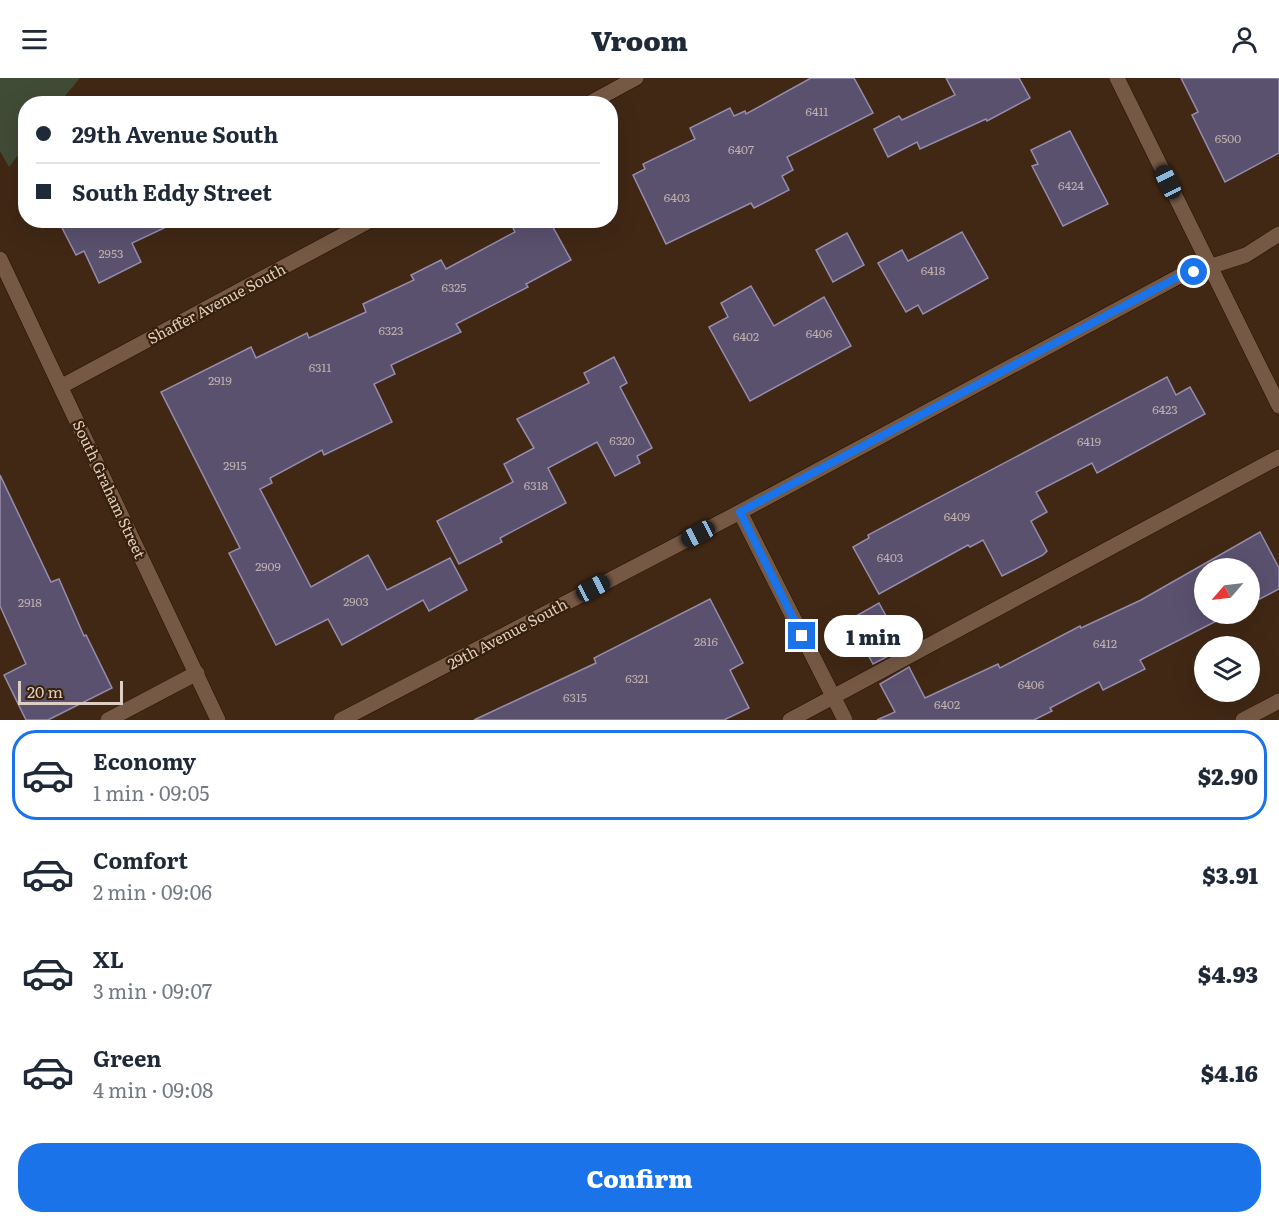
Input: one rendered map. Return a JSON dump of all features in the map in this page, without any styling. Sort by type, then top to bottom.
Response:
[{"type":"street","points":[[603,96],[636,78]]},
{"type":"street","points":[[1117,78],[1279,406]]},
{"type":"street","name":"Shaffer Avenue South","points":[[62,386],[355,228]]},
{"type":"street","name":"29th Avenue South","points":[[341,720],[740,512],[1178,277],[1246,255],[1279,234]]},
{"type":"street","name":"South Graham Street","points":[[0,259],[218,720]]},
{"type":"street","points":[[790,720],[1279,457]]},
{"type":"street","points":[[740,512],[845,720]]},
{"type":"street","points":[[108,720],[197,673]]},
{"type":"street","points":[[1243,720],[1279,701]]},
{"type":"green space","points":[[0,78],[80,78],[65,96],[18,96],[18,155],[9,167],[0,151]]},
{"type":"building","points":[[811,78],[854,78],[873,113],[787,157],[793,170],[782,176],[789,190],[754,208],[751,203],[666,244],[633,175],[645,169],[643,164],[695,139],[690,128],[730,108],[734,116],[745,111],[746,114]]},
{"type":"building","points":[[946,78],[1019,78],[1030,98],[987,121],[986,119],[920,149],[917,142],[888,157],[874,129],[899,116],[902,120],[955,95]]},
{"type":"building","points":[[1181,78],[1279,78],[1279,153],[1225,182],[1192,115],[1198,112]]},
{"type":"building","points":[[1070,131],[1108,204],[1063,226],[1032,166],[1038,164],[1031,150]]},
{"type":"building","points":[[62,228],[164,228],[132,243],[141,262],[99,283],[84,251],[76,255]]},
{"type":"building","points":[[513,228],[553,228],[571,260],[526,284],[528,287],[456,324],[461,332],[391,365],[395,374],[374,384],[392,422],[324,455],[322,450],[270,478],[272,483],[260,489],[311,587],[368,555],[387,590],[450,558],[467,590],[429,611],[423,600],[342,645],[328,619],[276,645],[229,553],[240,548],[161,392],[251,347],[256,358],[307,333],[309,338],[366,312],[363,304],[414,280],[411,275],[441,260],[446,269],[515,232]]},
{"type":"building","points":[[962,232],[988,278],[923,314],[918,305],[906,312],[878,263],[902,250],[908,261]]},
{"type":"building","points":[[847,233],[864,265],[833,282],[816,250]]},
{"type":"building","points":[[751,286],[774,326],[824,297],[851,346],[750,401],[709,327],[728,317],[721,303]]},
{"type":"building","points":[[614,357],[627,383],[620,387],[652,448],[637,456],[640,463],[615,476],[597,442],[548,468],[566,503],[500,538],[502,542],[459,564],[437,521],[513,482],[504,464],[534,448],[517,419],[589,383],[584,373]]},
{"type":"building","points":[[1167,377],[1176,395],[1190,387],[1205,414],[1097,473],[1092,463],[1036,492],[1047,512],[1031,521],[1047,551],[1043,555],[1002,576],[983,540],[970,547],[968,545],[879,594],[853,547],[869,538],[868,535]]},
{"type":"building","points":[[0,475],[51,582],[59,579],[84,636],[86,635],[112,688],[48,720],[26,720],[4,675],[26,664],[0,606]]},
{"type":"building","points":[[1260,532],[1279,568],[1279,589],[1260,599],[1260,558],[1214,558]]},
{"type":"building","points":[[1194,570],[1194,624],[1210,624],[1140,660],[1145,669],[1103,690],[1099,682],[1050,708],[1052,711],[1034,720],[877,720],[895,712],[880,684],[909,667],[925,698],[998,664],[1000,668],[1080,626],[1081,628],[1141,600]]},
{"type":"building","points":[[710,599],[743,663],[730,670],[749,708],[724,720],[474,720],[596,663],[594,658]]},
{"type":"building","points":[[879,603],[898,638],[894,640],[900,650],[873,664],[849,620]]},
{"type":"route","points":[[802,636],[740,512],[1178,277],[1194,272]]}]
